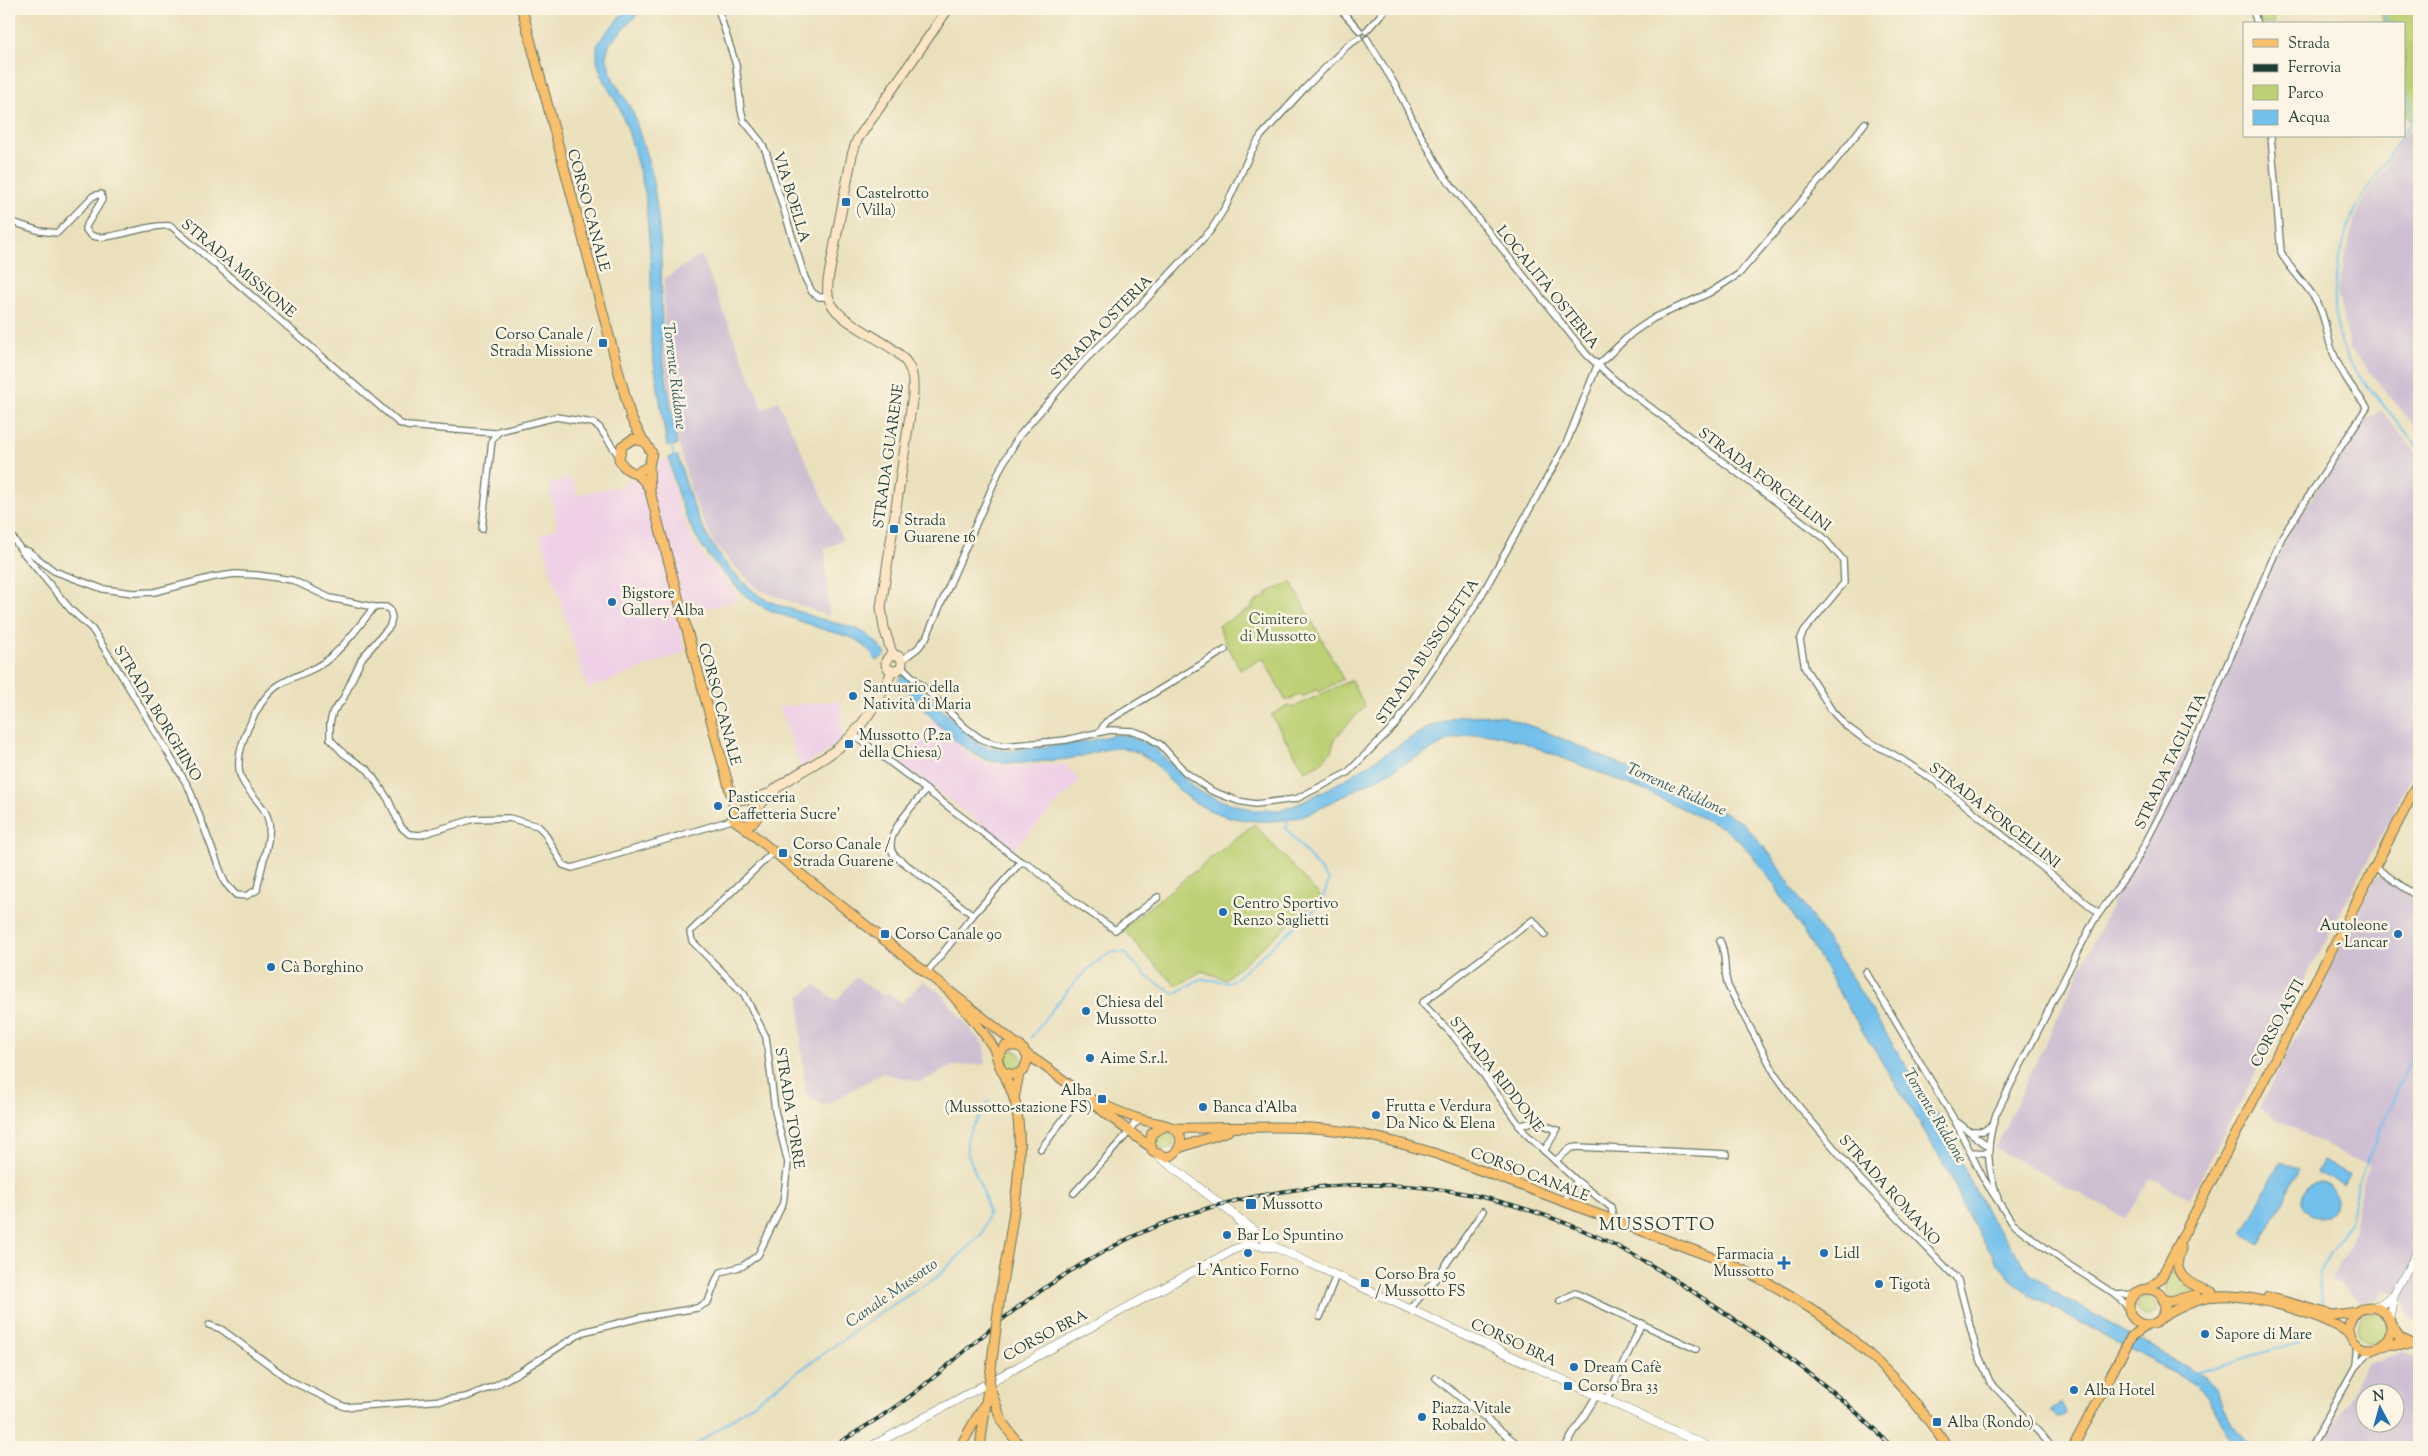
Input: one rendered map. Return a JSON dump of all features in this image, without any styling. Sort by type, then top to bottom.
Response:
[{"type":"main road","name":"CORSO CANALE","points":[[522,9],[631,418],[652,453],[649,466],[650,492],[734,806]]},
{"type":"main road","points":[[828,297],[832,254],[852,154],[857,140],[948,9]]},
{"type":"main road","name":"STRADA GUARENE","points":[[828,297],[845,320],[901,356],[909,366],[913,379],[913,396],[881,607],[884,628],[893,656]]},
{"type":"main road","name":"CORSO CANALE","points":[[631,418],[627,442],[619,456],[625,468],[636,472],[642,477],[650,492]]},
{"type":"main road","points":[[627,442],[643,440]]},
{"type":"main road","points":[[636,472],[649,466]]},
{"type":"main road","points":[[893,656],[898,656],[902,663],[896,671],[892,670],[886,662],[893,656]]},
{"type":"main road","points":[[771,793],[758,810],[755,820],[749,824],[737,821],[734,806],[739,801],[771,793],[837,750],[852,734],[884,689],[892,670]]},
{"type":"main road","name":"CORSO CANALE","points":[[726,779],[747,799]]},
{"type":"main road","name":"CORSO ASTI","points":[[2161,1278],[2419,782]]},
{"type":"main road","points":[[747,799],[755,803],[758,810]]},
{"type":"main road","name":"CORSO CANALE","points":[[755,820],[759,833],[773,852]]},
{"type":"main road","name":"CORSO CANALE","points":[[737,821],[948,992],[1151,1147]]},
{"type":"main road","name":"CORSO CANALE","points":[[948,992],[984,1032],[997,1058]]},
{"type":"main road","points":[[980,1447],[989,1396],[1000,1296],[1017,1174],[1018,1121],[1014,1099],[997,1058],[1006,1046],[1023,1050],[1028,1062],[1021,1072],[1014,1099]]},
{"type":"main road","points":[[1003,1072],[1011,1075],[1049,1069]]},
{"type":"main road","name":"CORSO CANALE","points":[[1085,1096],[1142,1120],[1169,1127],[1311,1128],[1372,1136],[1440,1155],[1725,1262],[1758,1276],[1797,1298],[1860,1346],[1882,1365],[1904,1389],[1947,1447]]},
{"type":"main road","points":[[1169,1127],[1179,1135],[1177,1151],[1167,1157],[1157,1155],[1151,1147],[1152,1133],[1169,1127]]},
{"type":"main road","name":"CORSO CANALE","points":[[1177,1151],[1204,1137],[1237,1128]]},
{"type":"main road","points":[[2212,1292],[2186,1281],[2180,1275],[2177,1264],[2183,1245],[2227,1162],[2230,1143]]},
{"type":"main road","points":[[2132,1335],[2130,1312],[2134,1294],[2150,1290],[2161,1278]]},
{"type":"main road","points":[[2161,1278],[2162,1297],[2165,1308],[2161,1318]]},
{"type":"main road","points":[[2150,1290],[2170,1301],[2212,1292],[2232,1291],[2260,1295],[2333,1315],[2357,1312],[2370,1308],[2381,1311],[2400,1338],[2417,1347]]},
{"type":"main road","points":[[2073,1447],[2132,1335],[2147,1325],[2197,1300],[2232,1296],[2262,1302],[2324,1319],[2350,1334],[2358,1345],[2376,1348],[2390,1344],[2417,1347]]},
{"type":"main road","points":[[2130,1312],[2138,1323],[2147,1325]]},
{"type":"main road","points":[[2350,1334],[2350,1322],[2357,1312]]},
{"type":"main road","points":[[2376,1348],[2389,1337],[2390,1322]]},
{"type":"main road","points":[[960,1447],[989,1396]]},
{"type":"main road","points":[[989,1396],[1007,1431],[1021,1447]]},
{"type":"street","name":"VIA BOELLA","points":[[718,9],[736,65],[744,121],[761,142],[766,152],[805,278],[812,292],[819,297],[828,297]]},
{"type":"street","points":[[1340,9],[1363,31],[1368,35],[1367,39],[1359,38],[1363,31],[1386,9]]},
{"type":"street","points":[[2253,9],[2256,22]]},
{"type":"street","name":"STRADA OSTERIA","points":[[902,663],[926,638],[1001,467],[1019,436],[1084,361],[1139,307],[1211,230],[1230,200],[1260,136],[1347,46],[1359,38]]},
{"type":"street","name":"LOCALITÀ OSTERIA","points":[[1367,39],[1397,88],[1416,128],[1444,176],[1597,366],[1632,333],[1654,318],[1709,293],[1739,274],[1830,168],[1864,124]]},
{"type":"street","name":"STRADA TAGLIATA","points":[[1998,1199],[1989,1174],[1988,1149],[1993,1124],[2036,1032],[2099,913],[2135,863],[2175,786],[2282,537],[2366,407],[2352,388],[2335,358],[2322,311],[2316,300],[2289,267],[2281,252],[2271,138]]},
{"type":"street","name":"STRADA MISSIONE","points":[[9,221],[40,231],[57,232],[93,196],[101,194],[102,200],[86,223],[85,228],[88,233],[100,237],[153,226],[171,226],[399,423],[407,426],[495,433],[533,421],[561,417],[593,423],[599,427],[619,456]]},
{"type":"street","name":"STRADA BUSSOLETTA","points":[[902,663],[966,728],[988,743],[1004,746],[1066,740],[1101,730],[1125,730],[1145,735],[1161,745],[1186,772],[1212,791],[1238,801],[1255,804],[1296,799],[1347,773],[1396,724],[1476,605],[1566,444],[1597,366]]},
{"type":"street","name":"STRADA FORCELLINI","points":[[1597,366],[1785,507],[1823,537],[1843,560],[1844,583],[1804,631],[1800,640],[1805,668],[1832,711],[1845,725],[1864,739],[1898,757],[1938,784],[2099,913]]},
{"type":"street","points":[[482,529],[492,440],[495,433]]},
{"type":"street","points":[[607,440],[627,442]]},
{"type":"street","name":"STRADA BORGHINO","points":[[9,532],[21,550],[71,610],[92,629],[122,676],[190,788],[226,883],[236,895],[246,896],[257,890],[270,833],[269,821],[240,780],[238,766],[241,750],[256,713],[268,693],[277,686],[326,661],[374,607]]},
{"type":"street","points":[[21,550],[28,551],[54,571],[103,589],[133,593],[154,592],[214,577],[236,574],[257,575],[292,580],[330,598],[374,607],[386,606],[390,610],[392,617],[390,626],[362,658],[342,701],[333,711],[330,723],[330,739],[344,754],[368,770],[388,799],[401,827],[409,834],[420,835],[474,819],[509,818],[538,826],[544,832],[563,865],[572,868],[737,821]]},
{"type":"street","name":"STRADA BUSSOLETTA","points":[[1101,730],[1106,722],[1225,650]]},
{"type":"street","points":[[852,734],[1020,862],[1028,864],[1074,902],[1115,930],[1158,897]]},
{"type":"street","points":[[926,790],[892,835],[891,849],[895,856],[973,915]]},
{"type":"street","name":"STRADA TORRE","points":[[208,1324],[221,1329],[291,1381],[345,1407],[466,1397],[494,1386],[521,1371],[583,1332],[643,1317],[697,1308],[708,1302],[717,1278],[722,1272],[743,1266],[758,1255],[783,1203],[788,1163],[775,1111],[766,1037],[744,994],[692,941],[690,932],[773,852]]},
{"type":"street","points":[[926,974],[973,915],[1020,862]]},
{"type":"street","points":[[2375,867],[2419,898]]},
{"type":"street","name":"STRADA RIDDONE","points":[[1545,935],[1533,920],[1422,1003],[1474,1060],[1519,1126],[1576,1181],[1611,1208],[1614,1221]]},
{"type":"street","name":"STRADA ROMANO","points":[[1720,941],[1723,946],[1724,974],[1728,986],[1775,1074],[1862,1181],[1958,1280],[1976,1349],[1990,1382],[2053,1447]]},
{"type":"street","name":"STRADA TAGLIATA","points":[[1866,972],[1955,1120],[1983,1178],[2013,1224],[2069,1265],[2116,1295],[2130,1312]]},
{"type":"street","points":[[1041,1149],[1085,1096]]},
{"type":"street","points":[[1074,1193],[1129,1132],[1136,1121],[1142,1120]]},
{"type":"street","name":"STRADA TAGLIATA","points":[[1955,1120],[1988,1149]]},
{"type":"street","points":[[1519,1126],[1534,1121],[1557,1130],[1544,1151]]},
{"type":"street","points":[[1967,1131],[1984,1131],[1993,1124]]},
{"type":"street","points":[[1204,1137],[1210,1132],[1210,1128]]},
{"type":"street","points":[[1555,1161],[1572,1148],[1578,1147],[1728,1154]]},
{"type":"street","points":[[1971,1152],[1988,1149]]},
{"type":"street","points":[[1177,1151],[1173,1159],[1177,1170]]},
{"type":"street","name":"CORSO BRA","points":[[1157,1155],[1277,1248],[1709,1447]]},
{"type":"street","points":[[1564,1202],[1576,1181]]},
{"type":"street","points":[[1410,1309],[1438,1276],[1483,1211]]},
{"type":"street","name":"CORSO BRA","points":[[1235,1249],[1244,1235],[1237,1217]]},
{"type":"street","points":[[1256,1232],[1258,1240],[1252,1244],[1244,1235],[1256,1232]]},
{"type":"street","name":"CORSO BRA","points":[[870,1447],[1235,1249],[1252,1244],[1277,1248]]},
{"type":"street","points":[[2370,1308],[2384,1303],[2394,1294],[2419,1249]]},
{"type":"street","points":[[1320,1317],[1336,1275]]},
{"type":"street","points":[[1560,1301],[1576,1293],[1696,1349]]},
{"type":"street","points":[[2116,1295],[2134,1294]]},
{"type":"street","points":[[2390,1322],[2394,1294]]},
{"type":"street","points":[[1607,1400],[1642,1323]]},
{"type":"street","points":[[2355,1367],[2358,1345]]},
{"type":"street","points":[[2311,1447],[2355,1367],[2376,1348]]},
{"type":"street","points":[[1436,1378],[1521,1447]]},
{"type":"street","points":[[1565,1447],[1598,1395]]},
{"type":"shaded area","points":[[2419,121],[2419,430],[2350,348],[2337,290],[2355,216],[2402,139],[2406,138],[2406,135]]},
{"type":"shaded area","points":[[701,255],[763,409],[778,401],[843,540],[825,549],[829,616],[762,591],[754,586],[715,546],[691,493],[677,436],[664,352],[664,279]]},
{"type":"shaded area","points":[[2381,410],[2419,457],[2419,763],[2190,1198],[2151,1178],[2125,1218],[1995,1148],[2288,535],[2359,424]]},
{"type":"shaded area","points":[[667,459],[676,501],[692,539],[705,558],[734,589],[738,600],[677,616],[685,652],[587,689],[540,534],[557,528],[549,484],[567,478],[574,481],[577,495],[621,487],[624,483],[636,477],[653,474],[660,460]]},
{"type":"shaded area","points":[[841,700],[842,742],[801,768],[779,707]]},
{"type":"shaded area","points":[[933,720],[969,754],[983,762],[1013,766],[1064,764],[1080,780],[1014,849],[901,764]]},
{"type":"shaded area","points":[[2377,875],[2419,903],[2419,1323],[2412,1320],[2405,1311],[2402,1299],[2385,1292],[2377,1299],[2366,1302],[2357,1298],[2332,1279],[2351,1242],[2364,1178],[2370,1165],[2357,1162],[2259,1109]]},
{"type":"shaded area","points":[[856,977],[884,997],[889,992],[902,1003],[924,980],[944,997],[985,1047],[985,1064],[952,1066],[920,1082],[882,1073],[824,1106],[806,1093],[801,1048],[800,996],[815,985],[836,1001]]},
{"type":"shaded area","points":[[2403,1352],[2419,1358],[2419,1447],[2323,1447],[2356,1385],[2356,1434],[2406,1434],[2406,1384],[2356,1384],[2367,1364]]},
{"type":"green space","points":[[2257,9],[2271,9],[2274,22],[2260,22]]},
{"type":"green space","points":[[2379,9],[2418,9],[2419,121],[2407,118],[2406,112],[2406,22],[2384,22]]},
{"type":"green space","name":"Cimitero di Mussotto","points":[[1291,582],[1343,679],[1319,692],[1317,689],[1303,697],[1299,695],[1286,701],[1263,658],[1240,670],[1218,626],[1252,608],[1252,604],[1268,595],[1266,593]]},
{"type":"green space","points":[[1351,680],[1365,706],[1335,738],[1331,752],[1319,764],[1305,771],[1271,715],[1288,706],[1292,708]]},
{"type":"green space","name":"Centro Sportivo Renzo Saglietti","points":[[1254,824],[1321,897],[1225,979],[1202,971],[1177,986],[1146,956],[1123,928]]},
{"type":"green space","points":[[1012,1050],[1019,1053],[1022,1060],[1019,1067],[1012,1070],[1005,1067],[1002,1060],[1005,1053]]},
{"type":"green space","points":[[1161,1132],[1169,1132],[1174,1137],[1172,1148],[1161,1150],[1156,1145],[1156,1137]]},
{"type":"green space","points":[[2177,1272],[2199,1290],[2172,1298],[2168,1292],[2167,1284],[2171,1274]]},
{"type":"green space","points":[[2147,1297],[2154,1300],[2157,1307],[2154,1314],[2147,1317],[2140,1314],[2137,1307],[2140,1300]]},
{"type":"green space","points":[[2372,1313],[2383,1317],[2387,1328],[2383,1339],[2372,1343],[2361,1339],[2357,1328],[2361,1317]]},
{"type":"water","points":[[627,9],[642,9],[609,45],[606,56],[613,79],[633,112],[651,170],[658,214],[661,251],[662,352],[677,445],[667,446],[651,343],[651,264],[645,192],[628,130],[618,105],[603,80],[597,61],[597,46],[603,36]]},
{"type":"water","points":[[678,456],[700,523],[717,552],[741,580],[758,595],[771,602],[863,632],[878,644],[886,654],[877,661],[864,645],[857,640],[776,612],[749,599],[716,565],[696,537],[682,507],[672,474],[669,457]]},
{"type":"water","points":[[904,674],[980,745],[1005,751],[1079,743],[1113,735],[1126,735],[1154,747],[1196,790],[1219,800],[1255,810],[1282,810],[1305,801],[1344,780],[1428,727],[1460,716],[1499,715],[1542,730],[1706,802],[1743,823],[1770,854],[1844,966],[1938,1117],[1988,1215],[2031,1274],[2054,1292],[2174,1359],[2204,1378],[2215,1388],[2232,1424],[2251,1447],[2237,1447],[2230,1440],[2208,1398],[2194,1384],[2032,1296],[2013,1282],[1996,1261],[1966,1212],[1952,1179],[1918,1120],[1770,879],[1741,842],[1723,828],[1650,793],[1520,741],[1492,734],[1469,735],[1450,740],[1307,815],[1274,821],[1239,819],[1222,815],[1192,801],[1147,758],[1127,749],[1099,751],[1074,758],[1019,763],[994,762],[976,755],[940,726],[898,681]]},
{"type":"water","points":[[2281,1161],[2299,1170],[2260,1244],[2243,1235]]},
{"type":"water","points":[[2323,1161],[2349,1174],[2343,1185],[2317,1172]]},
{"type":"water","points":[[2319,1183],[2331,1188],[2336,1200],[2331,1212],[2319,1217],[2307,1212],[2302,1200],[2307,1188]]},
{"type":"water","points":[[2061,1402],[2066,1412],[2064,1416],[2058,1417],[2051,1411]]},
{"type":"waterway","points":[[2382,9],[2388,22]]},
{"type":"waterway","points":[[2406,92],[2412,110],[2411,121],[2406,130]]},
{"type":"waterway","points":[[2401,138],[2367,189],[2350,221],[2339,257],[2336,275],[2335,312],[2343,348],[2351,366],[2419,448]]},
{"type":"waterway","name":"Torrente Riddone","points":[[671,443],[674,458]]},
{"type":"waterway","name":"Canale Mussotto","points":[[1031,1038],[1079,978],[1112,952],[1124,952],[1147,977],[1175,994],[1200,979],[1231,982],[1321,904],[1329,881],[1286,828],[1289,818]]},
{"type":"waterway","points":[[2322,1301],[2319,1273],[2350,1221],[2359,1180],[2419,1039]]},
{"type":"waterway","name":"Canale Mussotto","points":[[693,1447],[880,1313],[937,1277],[982,1234],[988,1214],[986,1200],[967,1152],[967,1140],[970,1131],[989,1101]]},
{"type":"waterway","points":[[2195,1373],[2298,1342],[2310,1334]]},
{"type":"railway","points":[[832,1447],[879,1418],[912,1394],[1036,1294],[1114,1246],[1153,1228],[1235,1201],[1278,1192],[1365,1185],[1409,1186],[1484,1197],[1549,1217],[1600,1238],[1639,1258],[1677,1281],[1775,1348],[1835,1394],[1892,1447]]},
{"type":"place","name":"Castelrotto (Villa)","points":[[846,202]]},
{"type":"place","name":"Corso Canale / Strada Missione","points":[[603,343]]},
{"type":"place","name":"Strada Guarene 16","points":[[894,529]]},
{"type":"place","name":"Bigstore Gallery Alba","points":[[612,602]]},
{"type":"place","name":"Santuario della Natività di Maria","points":[[853,696]]},
{"type":"place","name":"Mussotto (P.za della Chiesa)","points":[[849,744]]},
{"type":"place","name":"Pasticceria Caffetteria Sucre'","points":[[718,806]]},
{"type":"place","name":"Corso Canale / Strada Guarene","points":[[783,853]]},
{"type":"place","name":"Centro Sportivo Renzo Saglietti","points":[[1223,912]]},
{"type":"place","name":"Corso Canale 90","points":[[885,934]]},
{"type":"place","name":"Autoleone - Lancar","points":[[2398,934]]},
{"type":"place","name":"Cà Borghino","points":[[271,967]]},
{"type":"place","name":"Chiesa del Mussotto","points":[[1086,1011]]},
{"type":"place","name":"Aime S.r.l.","points":[[1090,1058]]},
{"type":"place","name":"Alba (Mussotto-stazione FS)","points":[[1102,1099]]},
{"type":"place","name":"Banca d'Alba","points":[[1203,1107]]},
{"type":"place","name":"Frutta e Verdura Da Nico & Elena","points":[[1376,1115]]},
{"type":"place","name":"Mussotto","points":[[1251,1204]]},
{"type":"place","name":"Bar Lo Spuntino","points":[[1227,1235]]},
{"type":"place","name":"L 'Antico Forno","points":[[1248,1253]]},
{"type":"place","name":"Lidl","points":[[1824,1253]]},
{"type":"place","name":"Farmacia Mussotto","points":[[1784,1263]]},
{"type":"place","name":"Corso Bra 50 / Mussotto FS","points":[[1365,1283]]},
{"type":"place","name":"Tigotà","points":[[1879,1284]]},
{"type":"place","name":"Sapore di Mare","points":[[2205,1334]]},
{"type":"place","name":"Dream Cafè","points":[[1574,1367]]},
{"type":"place","name":"Corso Bra 33","points":[[1568,1386]]},
{"type":"place","name":"Alba Hotel","points":[[2074,1390]]},
{"type":"place","name":"Piazza Vitale Robaldo","points":[[1422,1417]]},
{"type":"place","name":"Alba (Rondo)","points":[[1937,1422]]},
{"type":"district","name":"MUSSOTTO","points":[[1657,1224]]}]
